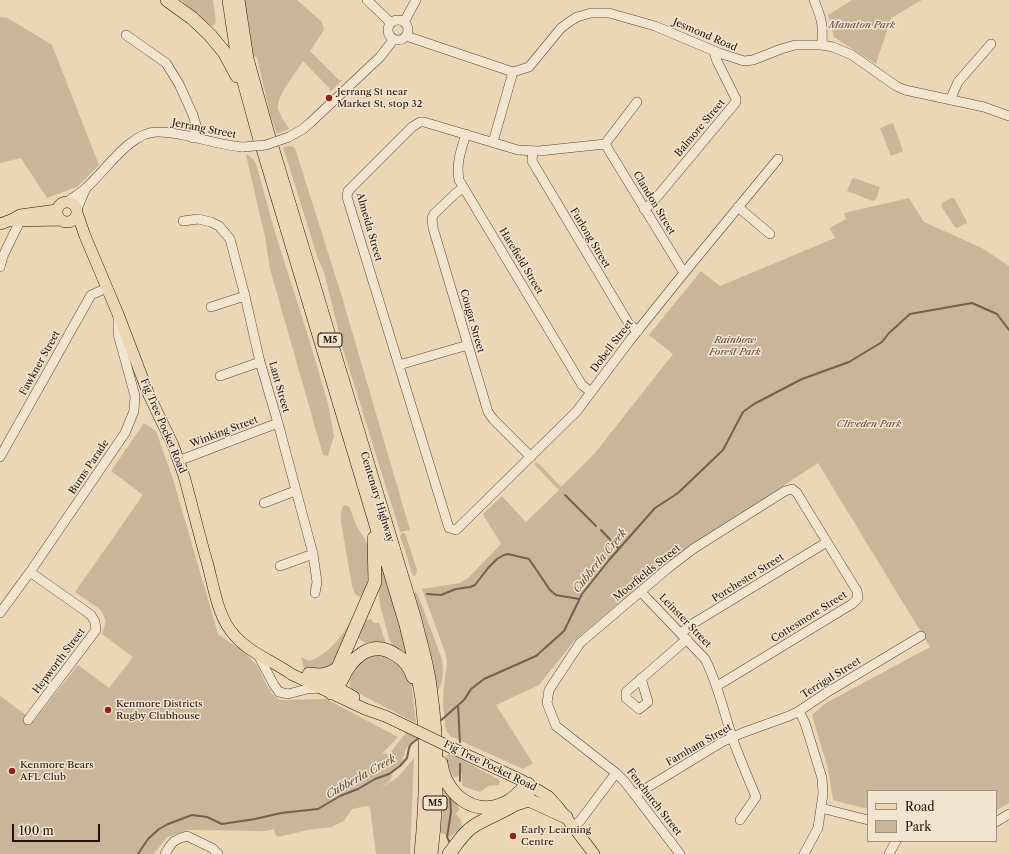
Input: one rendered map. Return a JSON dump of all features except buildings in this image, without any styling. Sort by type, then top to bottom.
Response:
[{"type":"highway","points":[[166,0],[192,18],[210,35],[224,52],[234,74],[248,82]]},
{"type":"highway","name":"M5","points":[[229,0],[234,44],[248,82]]},
{"type":"highway","name":"M5","points":[[238,0],[248,82]]},
{"type":"highway","name":"Centenary Highway","points":[[248,82],[362,479],[406,625],[419,684],[429,719]]},
{"type":"highway","name":"Centenary Highway","points":[[266,144],[414,620],[430,685],[426,792],[421,854]]},
{"type":"highway","points":[[334,688],[338,668],[375,582],[374,538],[362,479]]},
{"type":"highway","points":[[334,688],[352,661],[360,654],[370,649],[382,648],[402,659],[409,667],[413,678],[419,684]]},
{"type":"highway","points":[[308,674],[320,676],[326,675],[338,668]]},
{"type":"highway","name":"Centenary Highway","points":[[429,735],[436,752],[436,788],[431,854]]},
{"type":"highway","points":[[436,752],[441,762],[444,777],[451,790],[463,801],[476,806],[491,807],[503,804],[512,799],[528,784]]},
{"type":"highway","points":[[510,807],[528,793],[528,784]]},
{"type":"highway","points":[[449,854],[465,833],[470,829],[486,818],[525,801],[531,800],[570,822]]},
{"type":"main road","points":[[13,220],[61,218],[72,221],[77,216],[77,211],[73,204],[67,202],[60,204],[61,218]]},
{"type":"main road","name":"Fig Tree Pocket Road","points":[[77,211],[85,236],[118,314],[149,395],[173,446],[224,619],[234,636],[248,648],[291,674],[334,688]]},
{"type":"main road","points":[[61,218],[85,236]]},
{"type":"main road","name":"Fig Tree Pocket Road","points":[[280,666],[294,668],[308,674],[334,688],[365,709],[385,716],[528,784],[549,797],[594,854]]},
{"type":"street","points":[[367,0],[390,23]]},
{"type":"street","points":[[404,22],[416,0]]},
{"type":"street","points":[[814,0],[823,26],[822,45]]},
{"type":"street","name":"Jesmond Road","points":[[513,72],[529,67],[559,30],[576,17],[592,13],[609,13],[640,21],[681,36],[716,52],[744,61],[753,60],[796,45],[822,45],[838,49],[852,55],[896,86],[905,90],[984,107],[1009,116]]},
{"type":"street","points":[[396,20],[404,22],[408,28],[406,36],[401,40],[394,39],[388,31],[390,23],[396,20]]},
{"type":"street","points":[[126,35],[166,64],[194,115],[196,125],[193,138]]},
{"type":"street","points":[[406,36],[513,72],[493,142]]},
{"type":"street","name":"Jerrang Street","points":[[67,202],[86,188],[129,145],[143,135],[158,132],[243,147],[266,145],[289,137],[310,123],[380,57],[394,39]]},
{"type":"street","points":[[950,100],[958,82],[991,44]]},
{"type":"street","name":"Balmore Street","points":[[644,209],[652,203],[736,102],[736,99],[717,60],[715,55],[716,52]]},
{"type":"street","points":[[605,144],[637,102]]},
{"type":"street","name":"Almeida Street","points":[[449,528],[347,197],[348,191],[412,127],[420,122],[518,150],[533,151],[605,144]]},
{"type":"street","name":"Harefield Street","points":[[466,134],[459,155],[457,170],[459,180],[582,385],[591,392]]},
{"type":"street","name":"Clandon Street","points":[[605,144],[684,273]]},
{"type":"street","name":"Furlong Street","points":[[533,151],[532,162],[629,324],[638,331]]},
{"type":"street","name":"Dobell Street","points":[[449,528],[456,530],[577,411],[684,273],[778,159]]},
{"type":"street","name":"Jerrang Street","points":[[77,211],[86,188]]},
{"type":"street","name":"Cougar Street","points":[[463,188],[434,214],[432,218],[432,226],[488,412],[530,457]]},
{"type":"street","points":[[738,207],[770,234]]},
{"type":"street","name":"Lant Street","points":[[183,221],[198,219],[219,226],[226,232],[230,239],[260,362],[313,554],[317,582],[316,593]]},
{"type":"street","points":[[0,267],[13,220]]},
{"type":"street","name":"Fawkner Street","points":[[0,457],[91,295],[106,288]]},
{"type":"street","points":[[210,307],[245,296]]},
{"type":"street","name":"Burns Parade","points":[[0,613],[30,572],[125,433],[134,411],[135,396],[118,334],[118,314]]},
{"type":"street","points":[[399,365],[468,345]]},
{"type":"street","points":[[220,376],[260,362]]},
{"type":"street","name":"Winking Street","points":[[178,461],[278,423]]},
{"type":"street","name":"Cottesmore Street","points":[[717,686],[852,604],[858,598],[857,591],[797,493],[792,489],[785,491]]},
{"type":"street","points":[[264,503],[295,490]]},
{"type":"street","name":"Moorfields Street","points":[[547,697],[549,690],[580,643],[667,569],[693,549],[785,491]]},
{"type":"street","name":"Porchester Street","points":[[641,678],[684,636],[689,626],[827,542]]},
{"type":"street","points":[[280,566],[313,554]]},
{"type":"street","name":"Hepworth Street","points":[[28,720],[96,630],[95,622],[91,615],[30,572]]},
{"type":"street","name":"Leinster Street","points":[[641,592],[705,659],[717,686],[732,737],[756,797],[740,820]]},
{"type":"street","name":"Terrigal Street","points":[[804,854],[818,828],[821,808],[822,778],[806,723],[799,711],[921,636]]},
{"type":"street","points":[[257,653],[277,690],[288,694],[307,689],[334,688]]},
{"type":"street","points":[[270,679],[280,666]]},
{"type":"street","name":"Fenchurch Street","points":[[547,697],[547,703],[556,726],[616,773],[635,795],[680,854]]},
{"type":"street","name":"Farnham Street","points":[[635,795],[732,737],[799,711]]},
{"type":"street","points":[[570,822],[580,821],[616,773]]},
{"type":"street","points":[[821,808],[867,820]]},
{"type":"street","points":[[997,821],[1009,814]]},
{"type":"street","points":[[165,854],[174,840],[187,836],[212,848],[218,854]]},
{"type":"street","points":[[889,854],[895,842]]},
{"type":"green space","points":[[181,0],[213,0],[216,22],[214,25],[212,26],[207,23]]},
{"type":"green space","points":[[244,0],[297,0],[322,22],[324,30],[310,51],[339,80],[343,80],[330,92],[330,89],[303,61],[287,85],[278,104],[279,112],[289,129],[277,134],[270,114],[257,57],[252,56]]},
{"type":"green space","name":"Manaton Park","points":[[852,0],[922,0],[891,18],[876,64],[834,37],[828,15]]},
{"type":"green space","points":[[0,17],[8,18],[52,45],[99,165],[77,187],[47,198],[21,158],[0,163]]},
{"type":"green space","points":[[893,123],[903,151],[891,156],[880,128]]},
{"type":"green space","points":[[292,146],[295,148],[342,297],[410,530],[400,532],[343,349],[324,272],[318,259],[283,147]]},
{"type":"green space","points":[[246,155],[253,159],[256,164],[277,239],[328,404],[334,436],[328,456],[323,455],[270,269],[265,237]]},
{"type":"green space","points":[[854,178],[880,187],[876,199],[873,201],[847,191],[852,179]]},
{"type":"green space","points":[[909,198],[924,222],[982,248],[1009,266],[1009,803],[997,810],[997,790],[867,790],[867,809],[833,800],[828,769],[812,715],[826,703],[930,647],[818,463],[669,561],[575,640],[539,685],[496,705],[533,763],[523,769],[450,736],[445,725],[443,702],[447,663],[445,652],[422,589],[460,583],[468,578],[501,544],[483,514],[502,496],[526,522],[559,490],[534,464],[537,462],[561,487],[595,453],[673,354],[649,335],[701,271],[720,286],[835,238],[830,228],[846,219],[844,213]]},
{"type":"green space","points":[[954,198],[967,223],[957,228],[941,206],[942,203]]},
{"type":"green space","points":[[144,423],[156,431],[173,479],[218,634],[244,652],[257,665],[272,694],[280,700],[326,699],[398,737],[382,754],[390,753],[406,733],[417,737],[406,749],[401,764],[393,773],[390,781],[378,790],[398,777],[414,758],[410,854],[376,854],[370,808],[367,806],[352,809],[344,821],[331,827],[308,830],[278,837],[275,834],[274,829],[266,831],[187,830],[167,837],[154,854],[0,854],[0,696],[34,721],[78,665],[109,688],[133,657],[102,634],[106,621],[101,610],[75,592],[143,495],[111,471]]},
{"type":"green space","points":[[346,505],[350,508],[355,523],[369,549],[369,574],[365,590],[360,597],[355,594],[352,586],[341,522],[341,512],[343,506]]},
{"type":"green space","points":[[402,533],[405,533],[416,567],[417,571],[415,576],[413,576],[400,537]]},
{"type":"green space","points":[[381,557],[411,663],[393,648],[389,638],[380,605],[378,584]]},
{"type":"green space","points":[[415,592],[418,595],[442,659],[442,680],[438,690],[413,594]]},
{"type":"green space","points":[[357,611],[329,671],[310,672],[304,669],[301,657],[310,661],[326,652],[338,640]]},
{"type":"green space","points":[[371,619],[374,623],[379,623],[387,646],[370,646],[357,637],[365,620]]},
{"type":"green space","points":[[375,654],[392,655],[411,680],[416,723],[352,690],[350,684],[351,673],[359,664]]},
{"type":"green space","points":[[449,753],[498,779],[500,782],[499,785],[488,786],[480,792],[465,787],[462,785],[462,774],[454,777],[450,770],[446,757]]},
{"type":"green space","points":[[443,788],[457,802],[459,810],[456,814],[462,822],[460,830],[450,837],[440,832],[444,803]]},
{"type":"waterway","name":"Cubberla Creek","points":[[439,722],[464,700],[471,689],[484,679],[536,656],[564,631],[582,594],[609,560],[655,508],[678,493],[723,450],[743,412],[754,404],[802,379],[849,362],[882,342],[889,333],[910,314],[972,303],[997,314],[1009,330]]},
{"type":"waterway","points":[[565,495],[596,526]]},
{"type":"waterway","points":[[601,530],[619,549]]},
{"type":"waterway","points":[[427,594],[441,595],[456,589],[475,585],[497,559],[508,554],[529,559],[550,590],[556,595],[579,599]]},
{"type":"waterway","points":[[458,705],[460,742]]},
{"type":"waterway","name":"Cubberla Creek","points":[[138,854],[148,839],[159,829],[192,815],[207,817],[222,824],[281,813],[318,809],[340,796],[389,774],[400,766],[407,758],[411,744],[420,737]]},
{"type":"waterway","points":[[460,764],[460,781]]},
{"type":"waterway","points":[[450,797],[451,812],[447,837],[450,843]]},
{"type":"place","name":"Jerrang St near Market St, stop 32","points":[[329,98]]},
{"type":"place","name":"Kenmore Districts Rugby Clubhouse","points":[[108,710]]},
{"type":"place","name":"Kenmore Bears AFL Club","points":[[12,771]]},
{"type":"place","name":"Early Learning Centre","points":[[513,836]]},
{"type":"park label","name":"Rainbow Forest Park","points":[[735,346]]},
{"type":"park label","name":"Cliveden Park","points":[[869,424]]}]
